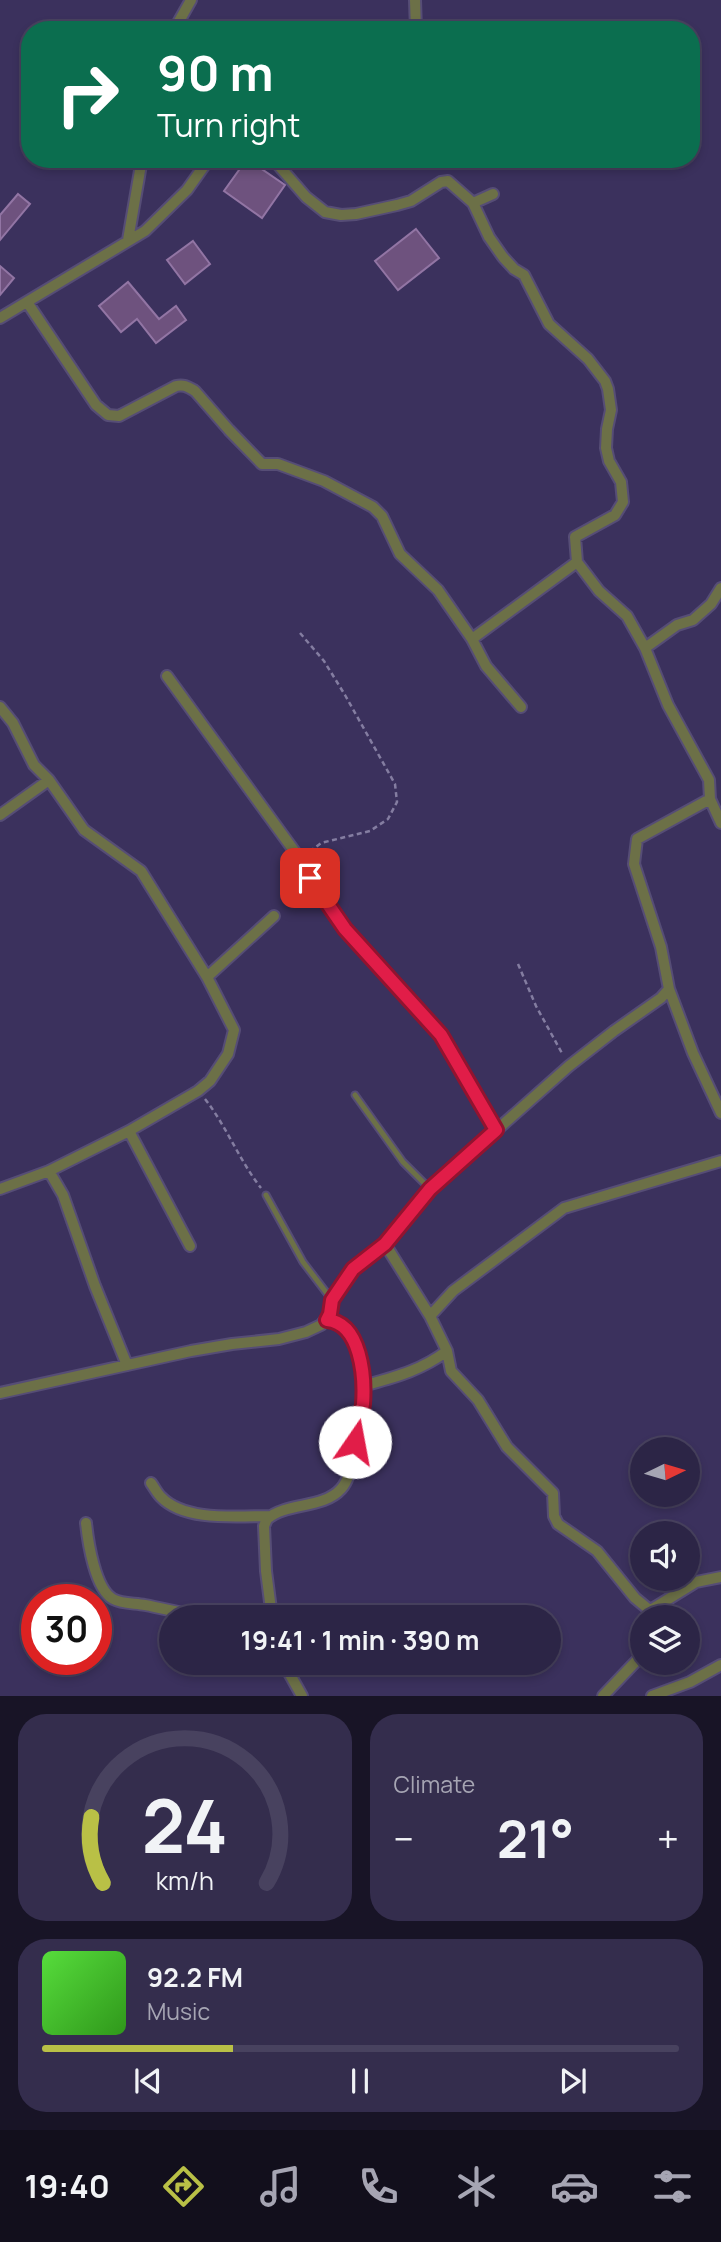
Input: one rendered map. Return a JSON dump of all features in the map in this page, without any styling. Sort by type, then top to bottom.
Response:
[{"type":"street","points":[[179,21],[191,0]]},
{"type":"street","points":[[415,0],[416,21]]},
{"type":"street","points":[[128,240],[140,168]]},
{"type":"street","points":[[0,318],[145,231],[187,190],[203,168]]},
{"type":"street","points":[[281,168],[306,197],[325,212],[341,215],[411,201],[441,182],[449,181],[473,203],[489,237],[503,257],[524,275],[549,324],[588,359],[605,381],[611,410],[606,448],[609,461],[621,482],[623,502],[615,515],[575,537],[577,562],[599,591],[627,615],[645,648],[668,705],[709,780],[710,799],[721,823]]},
{"type":"street","points":[[473,203],[493,194]]},
{"type":"street","points":[[27,302],[96,405],[108,415],[119,416],[176,386],[188,386],[262,464],[278,464],[324,481],[373,507],[382,516],[400,554],[438,590],[472,639],[486,666],[521,708]]},
{"type":"street","points":[[472,639],[577,562]]},
{"type":"street","points":[[645,648],[677,625],[693,620],[711,604],[721,588]]},
{"type":"street","points":[[167,676],[303,863]]},
{"type":"street","points":[[0,707],[13,723],[34,765],[84,830],[141,871],[208,977],[234,1030],[228,1054],[210,1081],[198,1091],[129,1131],[49,1171],[0,1189]]},
{"type":"street","points":[[709,780],[721,776]]},
{"type":"street","points":[[0,815],[48,780]]},
{"type":"street","points":[[710,799],[637,839],[634,864],[661,947],[670,989],[693,1053],[721,1113]]},
{"type":"street","points":[[310,878],[345,929],[441,1035],[496,1130]]},
{"type":"street","points":[[208,977],[274,916]]},
{"type":"street","points":[[0,1393],[232,1344],[279,1339],[321,1325],[330,1314],[332,1300],[353,1269],[385,1244],[430,1189],[569,1066],[662,998],[670,989]]},
{"type":"street","points":[[129,1131],[190,1246]]},
{"type":"street","points":[[430,1316],[453,1291],[564,1208],[721,1161]]},
{"type":"street","points":[[49,1171],[63,1195],[95,1286],[127,1365]]},
{"type":"street","points":[[385,1244],[430,1316],[447,1351],[451,1371],[478,1400],[516,1457],[553,1493],[554,1516],[558,1524],[597,1550],[643,1605]]},
{"type":"street","points":[[151,1483],[161,1498],[176,1507],[205,1516],[270,1516],[331,1496],[341,1489],[347,1479],[362,1413],[363,1386],[358,1349],[352,1338],[338,1322],[327,1320]]},
{"type":"street","points":[[363,1386],[415,1371],[447,1351]]},
{"type":"street","points":[[270,1516],[264,1526],[264,1536],[271,1605]]},
{"type":"street","points":[[86,1524],[92,1561],[109,1597],[120,1602],[159,1608]]},
{"type":"street","points":[[665,1605],[696,1582],[721,1577]]},
{"type":"street","points":[[652,1696],[690,1682],[721,1665]]},
{"type":"street","points":[[603,1696],[630,1668]]},
{"type":"street","points":[[290,1675],[302,1696]]},
{"type":"lane","points":[[355,1096],[403,1162],[430,1189]]},
{"type":"lane","points":[[266,1195],[303,1262],[332,1300]]},
{"type":"path","points":[[300,633],[324,661],[345,695],[395,784],[397,802],[388,819],[370,831],[321,844],[309,853],[303,863]]},
{"type":"path","points":[[518,964],[536,1006],[569,1066]]},
{"type":"path","points":[[198,1091],[216,1113],[245,1168],[266,1195]]},
{"type":"building","points":[[241,168],[260,168],[285,185],[262,218],[224,191]]},
{"type":"building","points":[[18,194],[30,204],[0,240],[0,215]]},
{"type":"building","points":[[416,229],[439,258],[398,290],[375,261]]},
{"type":"building","points":[[193,241],[210,264],[185,284],[167,260]]},
{"type":"building","points":[[0,266],[14,278],[0,295]]},
{"type":"building","points":[[128,282],[159,319],[176,306],[186,320],[156,343],[137,319],[121,332],[99,306]]},
{"type":"route","points":[[310,878],[345,929],[441,1035],[496,1130],[430,1189],[385,1244],[353,1269],[332,1300],[327,1320],[338,1322],[346,1329],[358,1349],[361,1367],[362,1413],[355,1442]]}]
